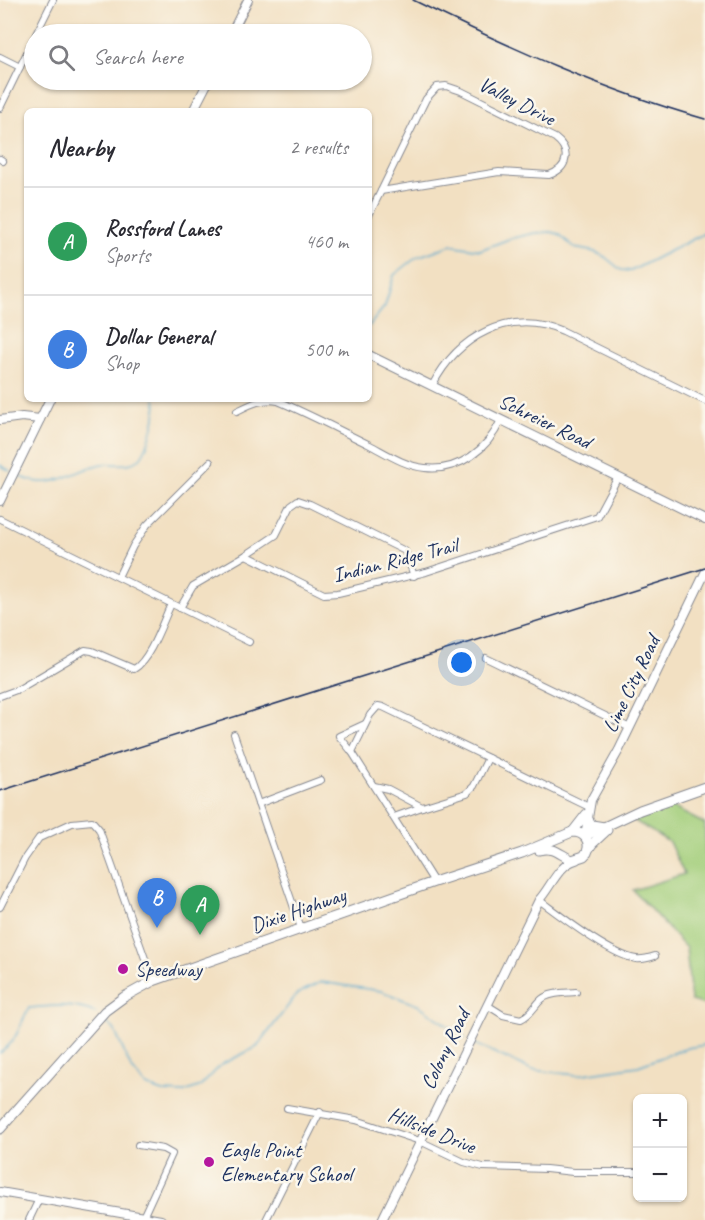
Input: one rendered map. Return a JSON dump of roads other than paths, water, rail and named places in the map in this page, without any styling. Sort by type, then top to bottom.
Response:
[{"type":"main road","points":[[585,836],[626,816],[705,787]]},
{"type":"main road","points":[[588,812],[592,825],[604,827]]},
{"type":"main road","points":[[576,860],[587,853],[597,839],[614,823],[626,816]]},
{"type":"main road","points":[[561,852],[561,842],[569,833],[579,833],[585,836],[589,844],[587,853]]},
{"type":"main road","name":"Dixie Highway","points":[[0,1129],[105,1011],[124,997],[153,981],[522,853],[569,833]]},
{"type":"main road","name":"Dixie Highway","points":[[522,853],[549,848],[576,860]]},
{"type":"street","points":[[41,24],[53,0]]},
{"type":"street","points":[[236,24],[246,1]]},
{"type":"street","points":[[0,57],[20,68]]},
{"type":"street","points":[[0,108],[24,59]]},
{"type":"street","name":"Valley Drive","points":[[372,208],[426,99],[437,87],[450,87],[462,91],[544,131],[561,143],[566,154],[562,166],[549,175],[499,172],[381,191]]},
{"type":"street","points":[[195,108],[204,90]]},
{"type":"street","points":[[432,386],[446,364],[466,342],[488,330],[532,321],[563,331],[705,401]]},
{"type":"street","name":"Schreier Road","points":[[372,357],[705,520]]},
{"type":"street","points":[[0,501],[48,402]]},
{"type":"street","points":[[237,411],[258,402]]},
{"type":"street","points":[[280,402],[394,458],[425,468],[446,466],[473,455],[492,438],[501,420]]},
{"type":"street","points":[[0,420],[22,417],[40,418]]},
{"type":"street","points":[[118,577],[133,546],[147,525],[210,462]]},
{"type":"street","name":"Indian Ridge Trail","points":[[246,555],[324,594],[338,593],[414,576],[597,516],[618,477]]},
{"type":"street","points":[[180,608],[193,586],[276,535],[291,505],[298,500],[405,551],[414,576]]},
{"type":"street","points":[[0,519],[249,642]]},
{"type":"street","name":"Lime City Road","points":[[585,836],[591,800],[705,573]]},
{"type":"street","points":[[0,696],[19,689],[85,650],[134,669],[140,666],[171,604]]},
{"type":"street","points":[[486,658],[628,727]]},
{"type":"street","points":[[352,752],[375,709],[378,706],[383,707],[488,758],[588,812]]},
{"type":"street","points":[[365,724],[339,736],[352,752],[434,882]]},
{"type":"street","points":[[234,734],[301,928]]},
{"type":"street","points":[[394,817],[466,793],[474,786],[488,758]]},
{"type":"street","points":[[258,804],[321,780]]},
{"type":"street","points":[[374,786],[388,789],[422,807]]},
{"type":"street","name":"Lime City Road","points":[[569,833],[580,824],[588,812]]},
{"type":"street","points":[[0,907],[25,858],[39,838],[72,823],[92,821],[103,839],[153,981]]},
{"type":"street","name":"Colony Road","points":[[382,1220],[549,880],[559,866],[561,852]]},
{"type":"street","name":"Colony Road","points":[[541,898],[561,870],[576,860]]},
{"type":"street","points":[[541,898],[580,930],[619,952],[634,959],[655,956]]},
{"type":"street","points":[[487,1005],[503,1015],[521,1019],[534,1011],[542,999],[548,995],[576,993]]},
{"type":"street","name":"Hillside Drive","points":[[287,1108],[356,1120],[420,1142],[464,1162],[483,1167],[573,1172],[633,1172]]},
{"type":"street","points":[[266,1220],[320,1112]]},
{"type":"street","points":[[138,1145],[163,1149],[172,1154],[144,1218]]},
{"type":"street","points":[[0,1192],[161,1220]]},
{"type":"street","points":[[29,1220],[39,1199]]},
{"type":"waterway","points":[[372,322],[385,306],[394,275],[417,257],[451,245],[480,250],[509,239],[551,232],[559,234],[574,248],[595,252],[621,270],[631,271],[705,233]]},
{"type":"waterway","points":[[17,475],[32,481],[48,482],[101,464],[125,464],[138,460],[149,441],[154,422],[156,402]]},
{"type":"waterway","points":[[0,465],[10,471]]},
{"type":"waterway","points":[[103,1020],[114,1029],[131,1068],[146,1086],[163,1092],[182,1093],[201,1086],[222,1064],[257,1047],[297,994],[321,982],[381,991],[420,1006],[465,1038]]},
{"type":"waterway","points":[[0,1053],[15,1038],[29,1008],[71,1006],[96,1013]]},
{"type":"waterway","points":[[473,1043],[532,1070],[577,1075],[638,1066],[687,1048],[705,1045]]},
{"type":"railway","points":[[413,0],[556,66],[630,95],[705,119]]},
{"type":"railway","points":[[0,791],[705,568]]},
{"type":"place","name":"Dollar General","points":[[157,928]]},
{"type":"place","name":"Rossford Lanes","points":[[200,935]]},
{"type":"place","name":"Speedway","points":[[123,969]]},
{"type":"place","name":"Eagle Point Elementary School","points":[[209,1162]]}]
